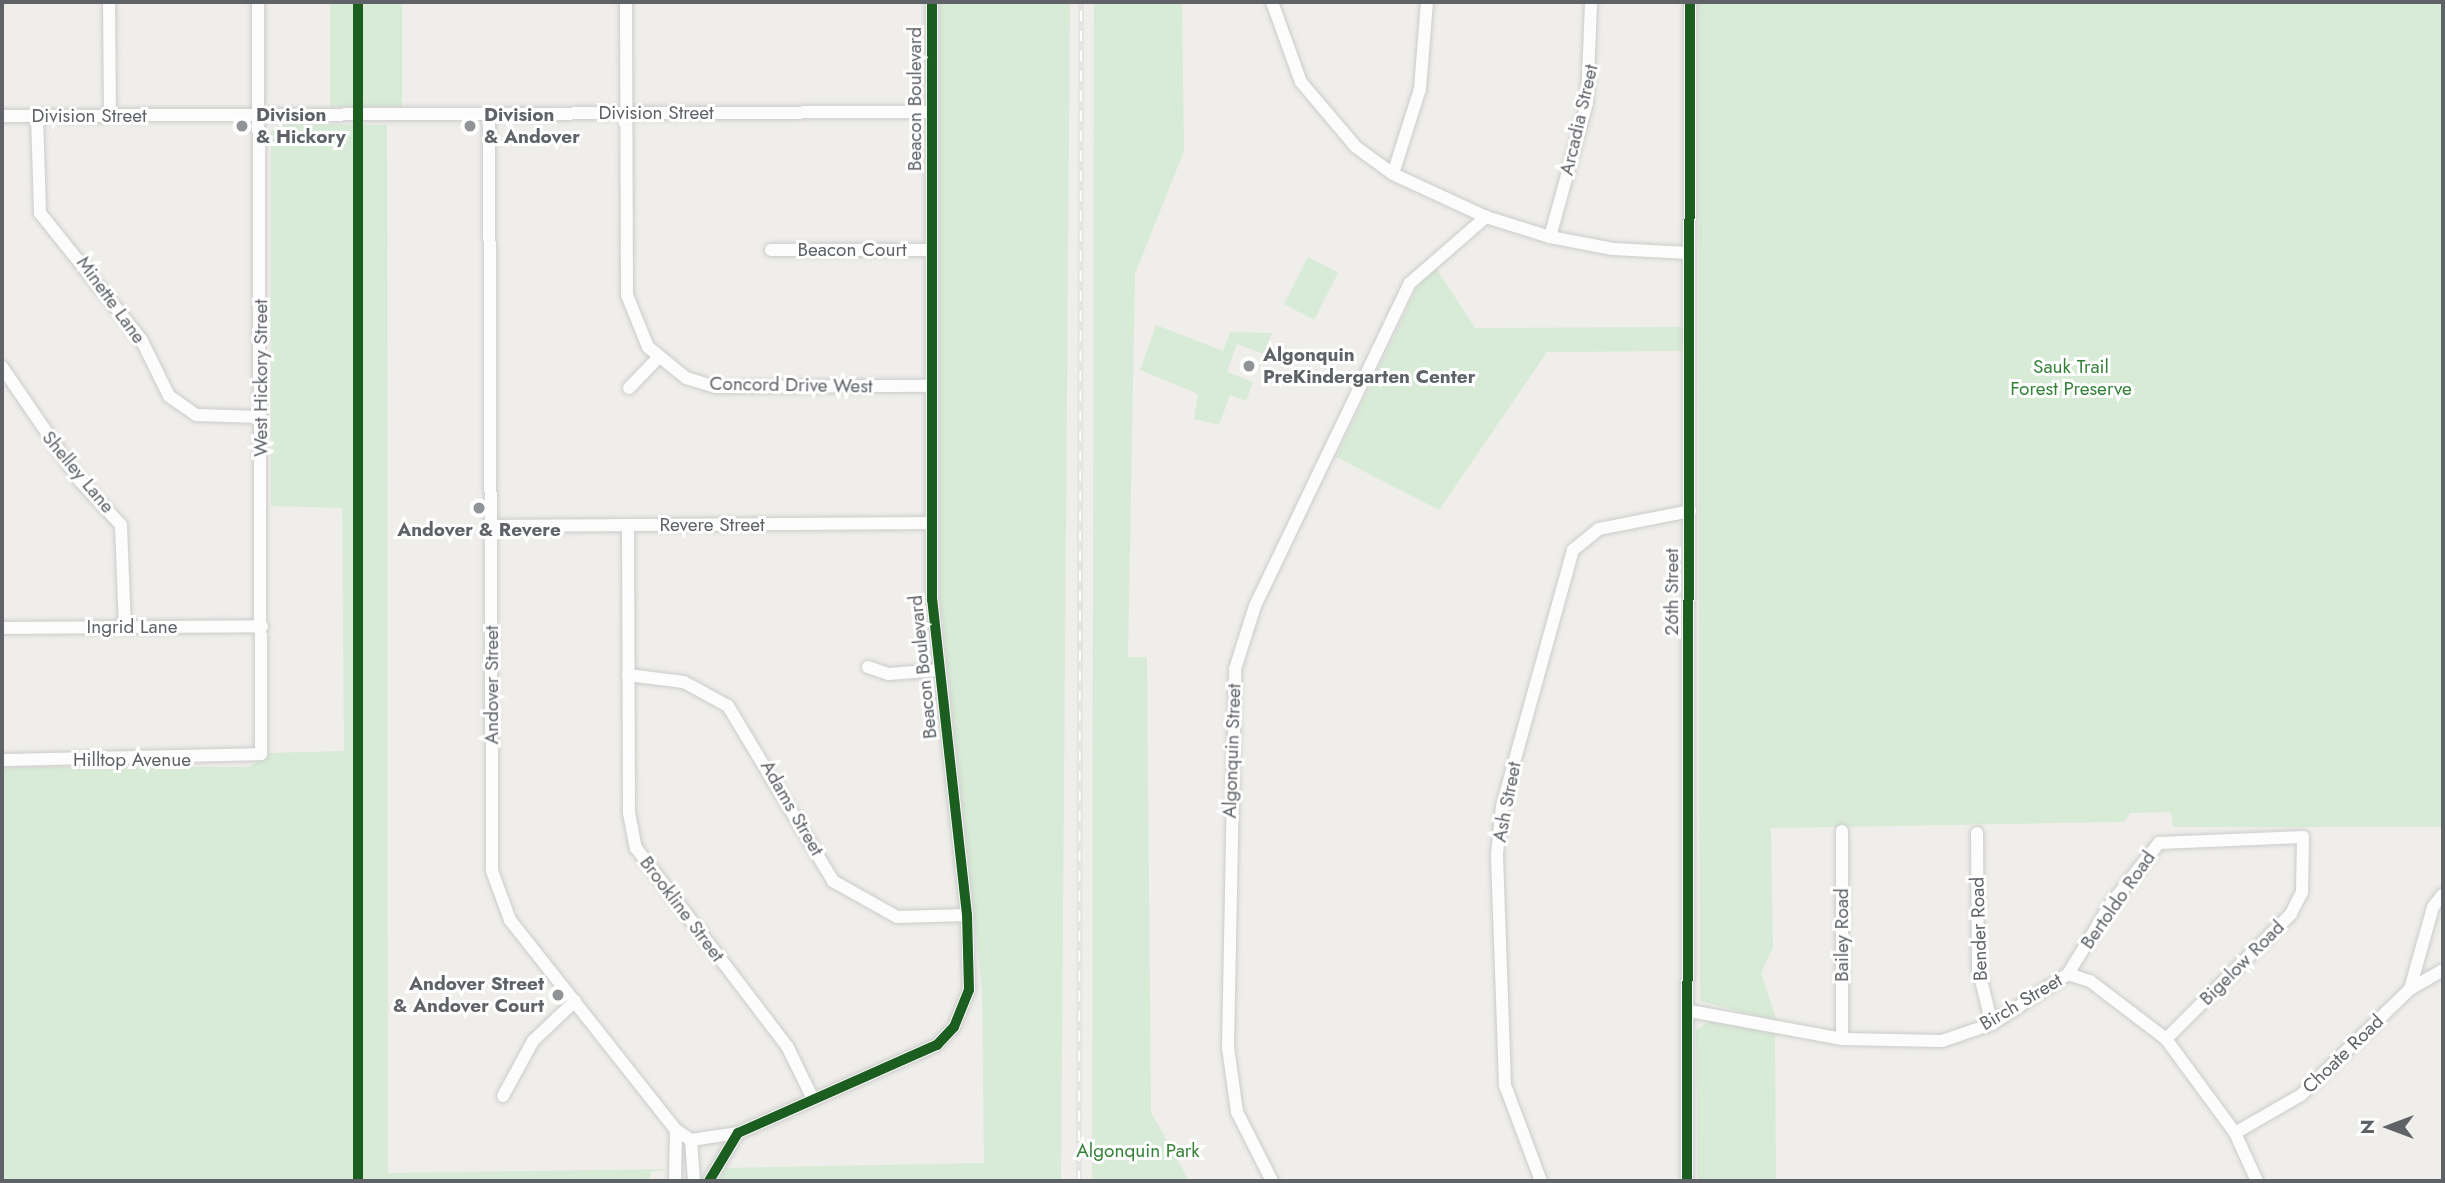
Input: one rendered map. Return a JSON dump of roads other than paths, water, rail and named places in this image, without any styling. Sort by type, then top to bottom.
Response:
[{"type":"street","points":[[109,2],[110,116]]},
{"type":"street","name":"West Hickory Street","points":[[258,2],[261,116],[261,754]]},
{"type":"street","name":"Concord Drive West","points":[[626,2],[627,295],[639,334],[658,358],[686,378],[716,387],[932,386]]},
{"type":"street","name":"Beacon Boulevard","points":[[738,1133],[925,1052],[954,1027],[968,990],[967,915],[940,670],[932,523],[933,2]]},
{"type":"street","points":[[1272,2],[1301,82],[1356,146],[1393,174],[1486,217],[1550,237],[1613,249],[1689,253]]},
{"type":"street","points":[[1393,174],[1420,89],[1427,2]]},
{"type":"street","name":"Arcadia Street","points":[[1550,237],[1587,103],[1591,2]]},
{"type":"street","name":"26th Street","points":[[1687,1181],[1690,1011],[1689,2]]},
{"type":"street","name":"Division Street","points":[[2,116],[933,112]]},
{"type":"street","name":"Andover Street","points":[[489,114],[492,871],[510,920],[676,1129],[691,1140]]},
{"type":"street","name":"Minette Lane","points":[[37,116],[40,213],[141,339],[169,396],[196,415],[261,417]]},
{"type":"street","name":"Algonquin Street","points":[[1272,1181],[1237,1112],[1228,1047],[1235,669],[1255,606],[1410,283],[1486,217]]},
{"type":"street","name":"Beacon Court","points":[[771,250],[932,250]]},
{"type":"street","points":[[628,388],[658,358]]},
{"type":"street","name":"Shelley Lane","points":[[2,367],[80,481],[121,525],[125,628]]},
{"type":"street","name":"Ash Street","points":[[1541,1181],[1505,1085],[1497,854],[1502,806],[1573,550],[1599,529],[1690,511]]},
{"type":"street","name":"Revere Street","points":[[492,526],[932,523]]},
{"type":"street","name":"Brookline Street","points":[[628,526],[628,675],[636,848],[788,1046],[813,1099]]},
{"type":"street","name":"Ingrid Lane","points":[[2,628],[262,626]]},
{"type":"street","points":[[867,667],[888,674],[940,670]]},
{"type":"street","name":"Adams Street","points":[[628,675],[684,682],[729,706],[833,881],[897,917],[967,915]]},
{"type":"street","name":"Hilltop Avenue","points":[[2,760],[261,754]]},
{"type":"street","name":"Bailey Road","points":[[1842,831],[1842,1039]]},
{"type":"street","name":"Bender Road","points":[[1977,833],[1978,968],[1992,1024]]},
{"type":"street","name":"Bertoldo Road","points":[[2068,974],[2109,905],[2159,843],[2303,837]]},
{"type":"street","name":"Bigelow Road","points":[[2166,1039],[2291,914],[2302,892],[2303,837]]},
{"type":"street","name":"Choate Road","points":[[2410,989],[2433,908],[2443,894]]},
{"type":"street","name":"Choate Road","points":[[2235,1133],[2301,1095],[2410,989],[2443,970]]},
{"type":"street","name":"Birch Street","points":[[1690,1011],[1842,1039],[1942,1041],[1992,1024],[2068,974],[2090,981],[2166,1039],[2235,1133],[2257,1181]]},
{"type":"street","points":[[503,1096],[533,1041],[575,1000]]},
{"type":"street","points":[[675,1181],[676,1129]]},
{"type":"street","points":[[694,1181],[691,1140],[738,1133]]},
{"type":"street","points":[[709,1181],[738,1133]]},
{"type":"railway","points":[[1079,1181],[1081,2]]},
{"type":"place","name":"Division & Hickory","points":[[242,126]]},
{"type":"place","name":"Division & Andover","points":[[470,126]]},
{"type":"place","name":"Algonquin PreKindergarten Center","points":[[1249,366]]},
{"type":"place","name":"Andover & Revere","points":[[479,508]]},
{"type":"place","name":"Andover Street & Andover Court","points":[[558,995]]},
{"type":"park label","name":"Sauk Trail Forest Preserve","points":[[2071,378]]},
{"type":"park label","name":"Algonquin Park","points":[[1138,1151]]}]
